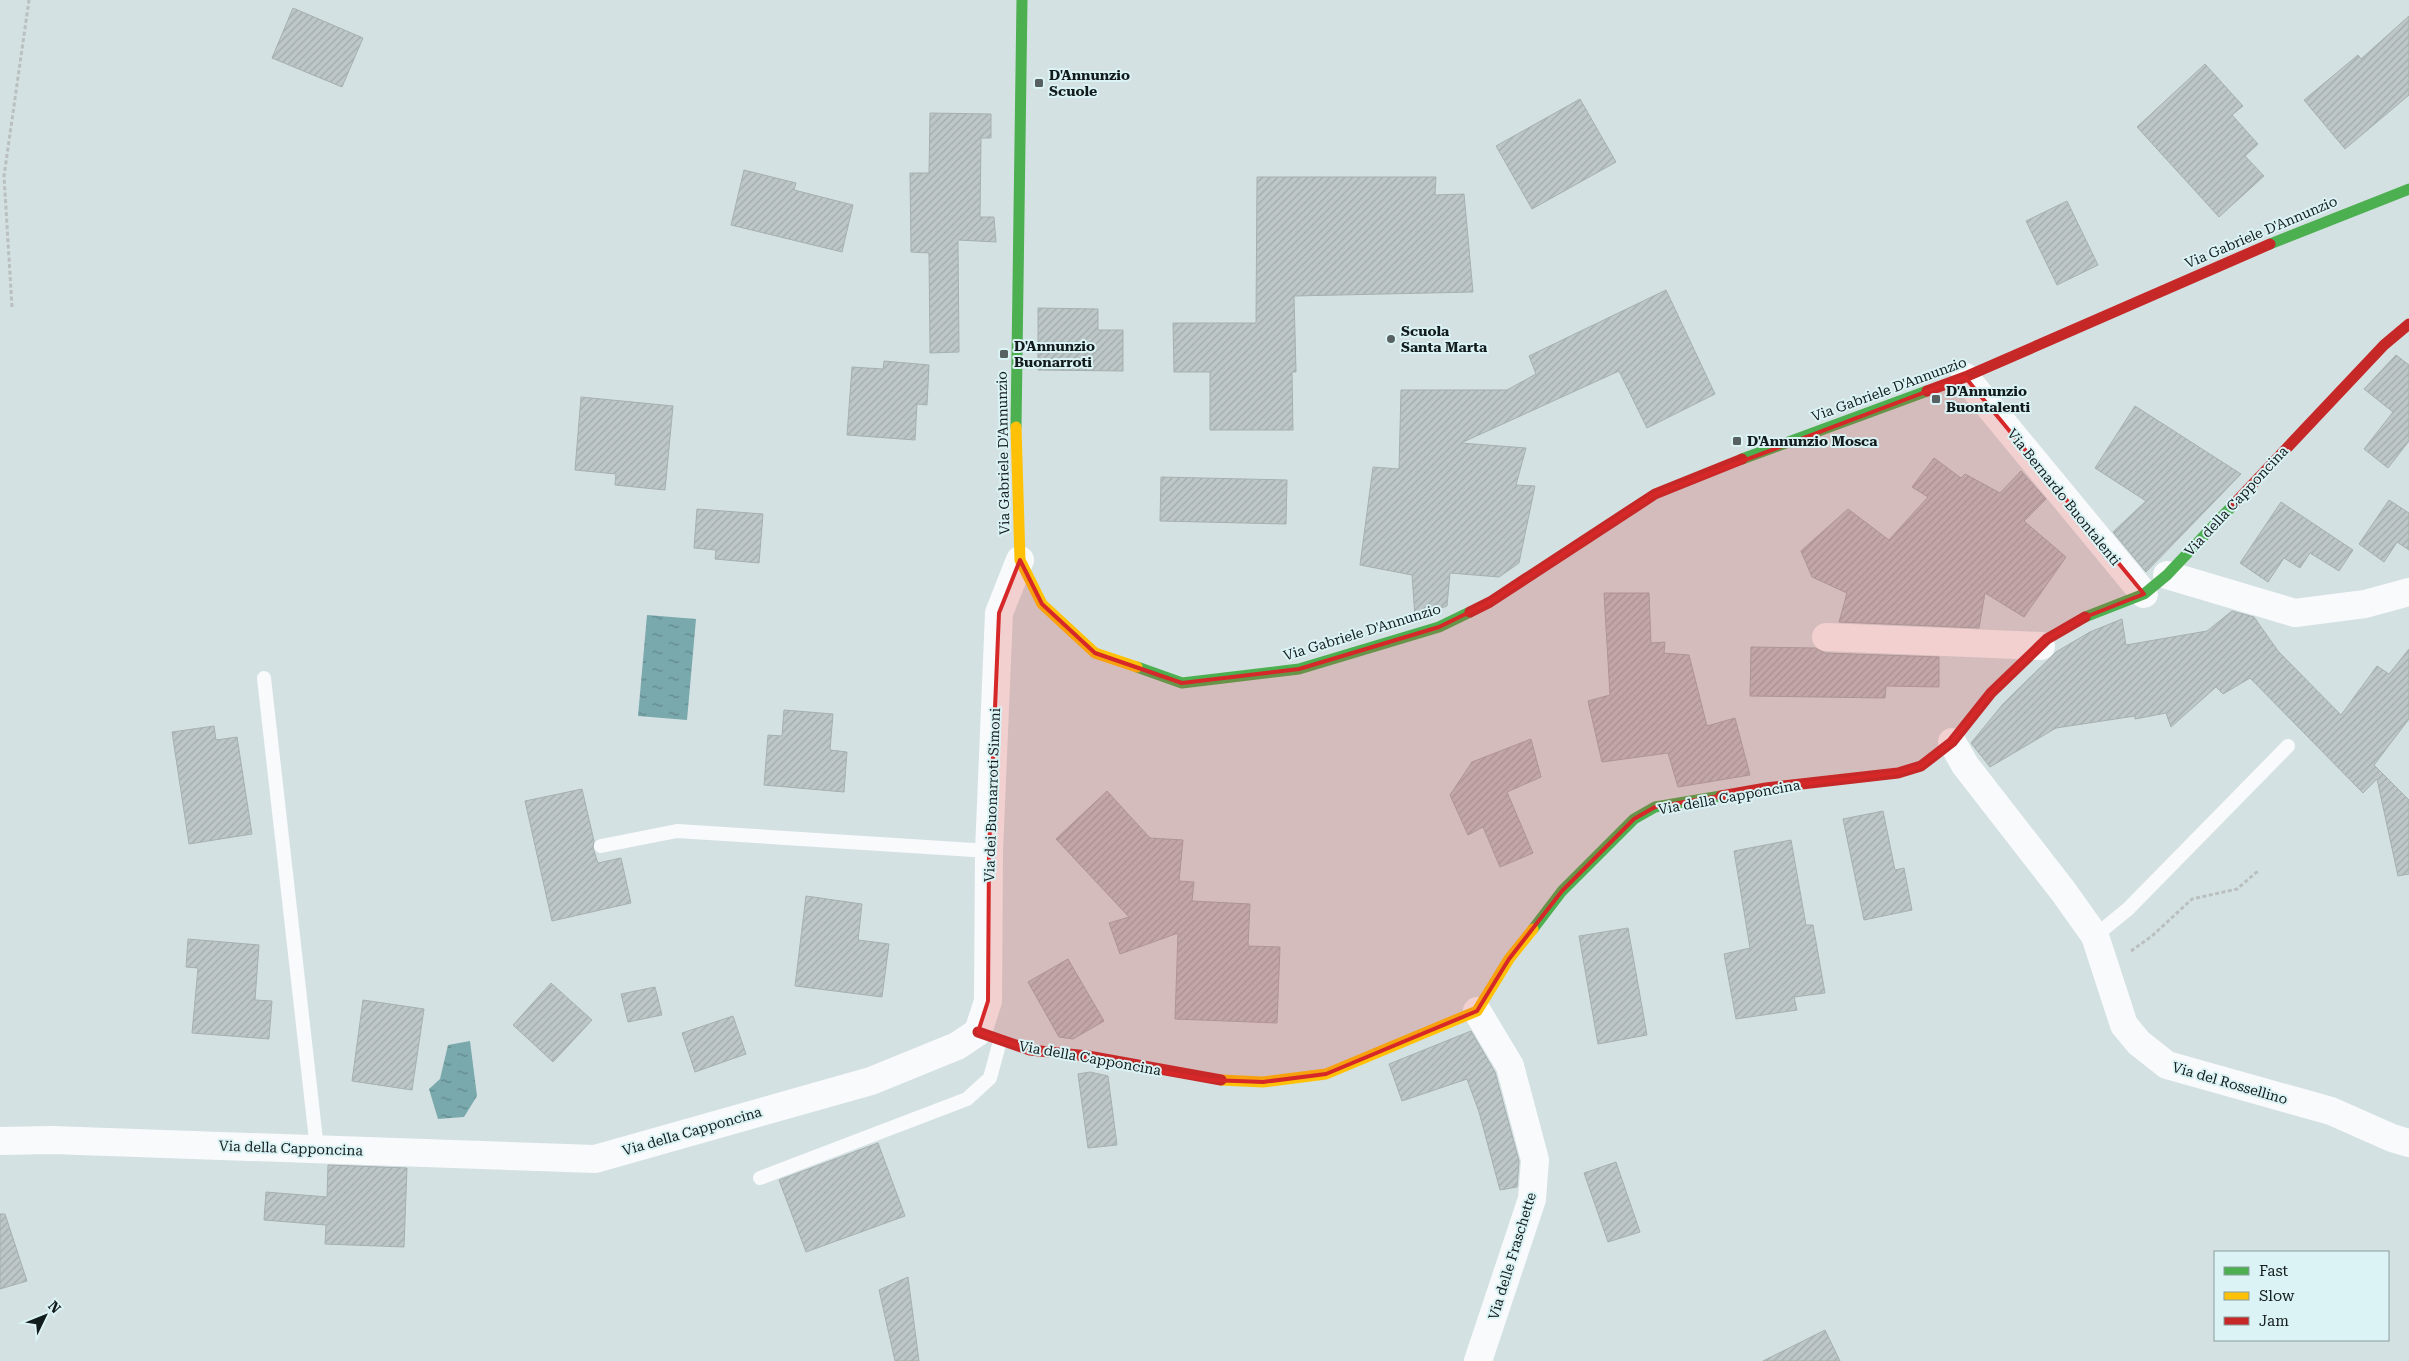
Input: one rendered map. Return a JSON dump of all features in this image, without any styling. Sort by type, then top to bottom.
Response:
[{"type":"street","name":"Via Gabriele D'Annunzio","points":[[1022,0],[1016,450],[1020,560],[1042,604],[1094,653],[1182,683],[1299,669],[1439,627],[1490,602],[1562,553],[1655,494],[1709,471],[1965,377],[2302,230],[2409,189]]},
{"type":"street","name":"Via della Capponcina","points":[[0,1141],[62,1140],[594,1159],[871,1081],[934,1057],[957,1046],[989,1036],[1030,1050],[1088,1056],[1210,1080],[1263,1082],[1326,1074],[1478,1011],[1509,959],[1562,891],[1634,819],[1655,808],[1757,790],[1898,773],[1921,766],[1952,742],[1990,693],[2041,646],[2083,618],[2144,594],[2167,575],[2384,344],[2409,324]]},
{"type":"street","name":"Via Bernardo Buontalenti","points":[[1965,377],[2144,594]]},
{"type":"street","name":"Via dei Buonarroti Simoni","points":[[989,1036],[989,851],[999,613],[1020,560]]},
{"type":"street","points":[[2167,575],[2295,613],[2365,604],[2409,592]]},
{"type":"street","points":[[1826,637],[2041,646]]},
{"type":"street","name":"Via del Rossellino","points":[[1952,742],[1965,765],[2063,891],[2095,936],[2124,1025],[2140,1043],[2167,1065],[2331,1112],[2392,1138],[2409,1143]]},
{"type":"street","name":"Via delle Fraschette","points":[[1478,1011],[1510,1066],[1535,1160],[1532,1199],[1478,1361]]},
{"type":"lane","points":[[264,678],[317,1149]]},
{"type":"lane","points":[[2095,936],[2128,909],[2288,746]]},
{"type":"lane","points":[[601,846],[677,831],[989,851]]},
{"type":"lane","points":[[760,1178],[967,1099],[990,1078],[989,1036]]},
{"type":"path","points":[[12,307],[4,176],[29,0]]},
{"type":"path","points":[[2106,969],[2152,936],[2192,899],[2237,888],[2259,870]]},
{"type":"highlighted area","points":[[1965,377],[2144,594],[2083,618],[2047,639],[1991,693],[1952,742],[1921,766],[1898,773],[1766,788],[1655,807],[1634,819],[1562,891],[1509,959],[1477,1011],[1326,1074],[1263,1082],[1210,1080],[1030,1050],[978,1032],[988,1001],[989,851],[999,613],[1020,560],[1042,604],[1095,653],[1182,683],[1299,669],[1439,627],[1490,602],[1655,494]]},
{"type":"water","points":[[647,615],[696,619],[687,720],[638,716]]},
{"type":"water","points":[[470,1041],[477,1096],[464,1117],[438,1119],[429,1089],[440,1079],[448,1045]]},
{"type":"building","points":[[293,8],[363,38],[342,87],[272,58]]},
{"type":"building","points":[[2409,16],[2409,95],[2345,149],[2304,100],[2358,55],[2361,59]]},
{"type":"building","points":[[2205,64],[2243,106],[2232,115],[2258,144],[2245,156],[2264,176],[2219,217],[2137,127]]},
{"type":"building","points":[[1580,99],[1616,162],[1532,209],[1496,146]]},
{"type":"building","points":[[930,113],[991,114],[991,138],[981,138],[980,217],[994,217],[996,242],[958,240],[959,352],[930,353],[929,253],[911,252],[910,173],[929,173]]},
{"type":"building","points":[[744,170],[796,183],[794,190],[853,205],[842,252],[731,225]]},
{"type":"building","points":[[1257,177],[1436,177],[1435,195],[1464,194],[1473,292],[1294,296],[1296,372],[1292,372],[1293,430],[1210,430],[1210,372],[1174,372],[1173,323],[1256,323]]},
{"type":"building","points":[[2067,201],[2098,265],[2057,285],[2026,221]]},
{"type":"building","points":[[1666,290],[1715,394],[1647,428],[1619,371],[1461,443],[1526,448],[1516,485],[1535,486],[1519,563],[1499,577],[1450,573],[1447,606],[1415,617],[1412,575],[1360,565],[1373,467],[1399,469],[1401,390],[1507,390],[1536,374],[1529,356]]},
{"type":"building","points":[[1038,308],[1098,309],[1098,330],[1123,330],[1123,371],[1038,370]]},
{"type":"building","points":[[2396,355],[2409,365],[2409,441],[2388,468],[2364,449],[2393,412],[2364,389]]},
{"type":"building","points":[[884,361],[929,365],[927,405],[917,404],[915,440],[847,435],[852,367],[883,369]]},
{"type":"building","points":[[581,397],[673,406],[665,490],[615,485],[616,474],[575,470]]},
{"type":"building","points":[[2135,406],[2241,474],[2146,572],[2113,532],[2146,501],[2095,468]]},
{"type":"building","points":[[1934,458],[1961,478],[1965,474],[2000,493],[2021,471],[2046,499],[2024,521],[2066,557],[2024,617],[1985,593],[1979,628],[1839,622],[1847,593],[1812,577],[1801,551],[1848,509],[1889,540],[1928,497],[1912,487]]},
{"type":"building","points":[[1161,477],[1287,480],[1286,524],[1160,521]]},
{"type":"building","points":[[2389,500],[2409,513],[2409,550],[2397,542],[2384,562],[2359,544]]},
{"type":"building","points":[[2281,502],[2353,550],[2339,571],[2310,553],[2300,568],[2284,558],[2268,582],[2240,563]]},
{"type":"building","points":[[697,509],[763,514],[759,563],[715,559],[716,550],[694,548]]},
{"type":"building","points":[[1604,593],[1649,593],[1651,643],[1665,642],[1664,653],[1689,655],[1707,726],[1735,718],[1750,775],[1678,787],[1668,753],[1602,762],[1588,701],[1610,695]]},
{"type":"building","points":[[2232,611],[2254,617],[2278,651],[2341,715],[2377,666],[2389,674],[2409,649],[2409,719],[2374,765],[2409,800],[2409,874],[2398,876],[2377,779],[2363,793],[2250,678],[2223,694],[2216,687],[2171,727],[2166,713],[2135,719],[2135,716],[2056,728],[1990,767],[1971,743],[2003,704],[2056,652],[2090,632],[2122,619],[2126,645],[2207,631]]},
{"type":"building","points":[[1751,647],[1816,648],[1825,653],[1939,657],[1939,687],[1886,686],[1885,698],[1750,696]]},
{"type":"building","points":[[784,710],[833,714],[830,750],[847,752],[844,792],[764,785],[768,735],[782,736]]},
{"type":"building","points":[[214,726],[216,740],[237,737],[252,834],[189,844],[172,732]]},
{"type":"building","points":[[1531,739],[1541,777],[1507,792],[1533,853],[1500,867],[1483,827],[1468,835],[1450,795],[1472,762]]},
{"type":"building","points":[[582,789],[594,841],[593,848],[598,863],[621,858],[631,903],[552,921],[525,801]]},
{"type":"building","points":[[1107,791],[1150,838],[1183,840],[1179,881],[1194,882],[1192,901],[1250,904],[1248,946],[1280,947],[1277,1023],[1175,1019],[1178,933],[1120,954],[1109,923],[1129,917],[1056,839]]},
{"type":"building","points":[[1883,811],[1895,870],[1904,868],[1912,910],[1864,920],[1843,819]]},
{"type":"building","points":[[1791,840],[1806,925],[1813,925],[1825,993],[1794,997],[1797,1010],[1736,1019],[1724,954],[1750,948],[1734,851]]},
{"type":"building","points":[[806,896],[862,904],[858,940],[889,944],[882,997],[795,986]]},
{"type":"building","points":[[1628,928],[1647,1035],[1598,1044],[1579,936]]},
{"type":"building","points":[[188,939],[259,945],[255,1000],[272,1001],[269,1039],[192,1033],[198,968],[186,967]]},
{"type":"building","points":[[1068,959],[1104,1021],[1073,1039],[1059,1037],[1028,982]]},
{"type":"building","points":[[551,983],[592,1020],[553,1062],[513,1025]]},
{"type":"building","points":[[655,987],[662,1015],[628,1022],[621,994]]},
{"type":"building","points":[[363,1000],[424,1009],[412,1090],[352,1081]]},
{"type":"building","points":[[733,1016],[746,1054],[695,1072],[682,1033]]},
{"type":"building","points":[[1471,1031],[1495,1072],[1519,1161],[1517,1187],[1500,1190],[1479,1112],[1467,1079],[1402,1101],[1389,1064]]},
{"type":"building","points":[[1090,1072],[1108,1076],[1117,1145],[1088,1148],[1078,1074]]},
{"type":"building","points":[[878,1143],[905,1216],[806,1252],[779,1180]]},
{"type":"building","points":[[1616,1162],[1640,1232],[1608,1242],[1584,1173]]},
{"type":"building","points":[[328,1165],[407,1168],[404,1247],[325,1244],[326,1225],[264,1220],[266,1192],[327,1197]]},
{"type":"building","points":[[0,1214],[5,1214],[27,1281],[0,1289]]},
{"type":"building","points":[[908,1277],[919,1361],[895,1361],[879,1290]]},
{"type":"building","points":[[1825,1330],[1840,1361],[1763,1361]]},
{"type":"traffic: fast","points":[[1016,427],[1022,0]]},
{"type":"traffic: fast","points":[[2270,244],[2409,189]]},
{"type":"traffic: fast","points":[[1742,459],[1927,391]]},
{"type":"traffic: fast","points":[[2085,617],[2144,594],[2167,575],[2234,504]]},
{"type":"traffic: fast","points":[[1137,667],[1182,683],[1299,669],[1439,627],[1470,612]]},
{"type":"traffic: fast","points":[[1533,929],[1562,891],[1634,819],[1655,807],[1721,796]]},
{"type":"traffic: slow","points":[[1016,427],[1020,560],[1042,604],[1095,653],[1137,667]]},
{"type":"traffic: slow","points":[[1221,1080],[1263,1082],[1326,1074],[1477,1011],[1509,959],[1533,929]]},
{"type":"traffic: jam","points":[[1927,391],[1965,377],[2270,244]]},
{"type":"traffic: jam","points":[[2234,504],[2384,345],[2409,324]]},
{"type":"traffic: jam","points":[[1470,612],[1490,602],[1655,494],[1742,459]]},
{"type":"traffic: jam","points":[[1721,796],[1766,788],[1898,773],[1921,766],[1952,742],[1991,693],[2047,639],[2085,617]]},
{"type":"traffic: jam","points":[[978,1032],[1030,1050],[1088,1056],[1221,1080]]},
{"type":"place","name":"D'Annunzio Scuole","points":[[1039,83]]},
{"type":"place","name":"Scuola Santa Marta","points":[[1391,339]]},
{"type":"place","name":"D'Annunzio Buonarroti","points":[[1004,354]]},
{"type":"place","name":"D'Annunzio Buontalenti","points":[[1936,399]]},
{"type":"place","name":"D'Annunzio Mosca","points":[[1737,441]]}]
